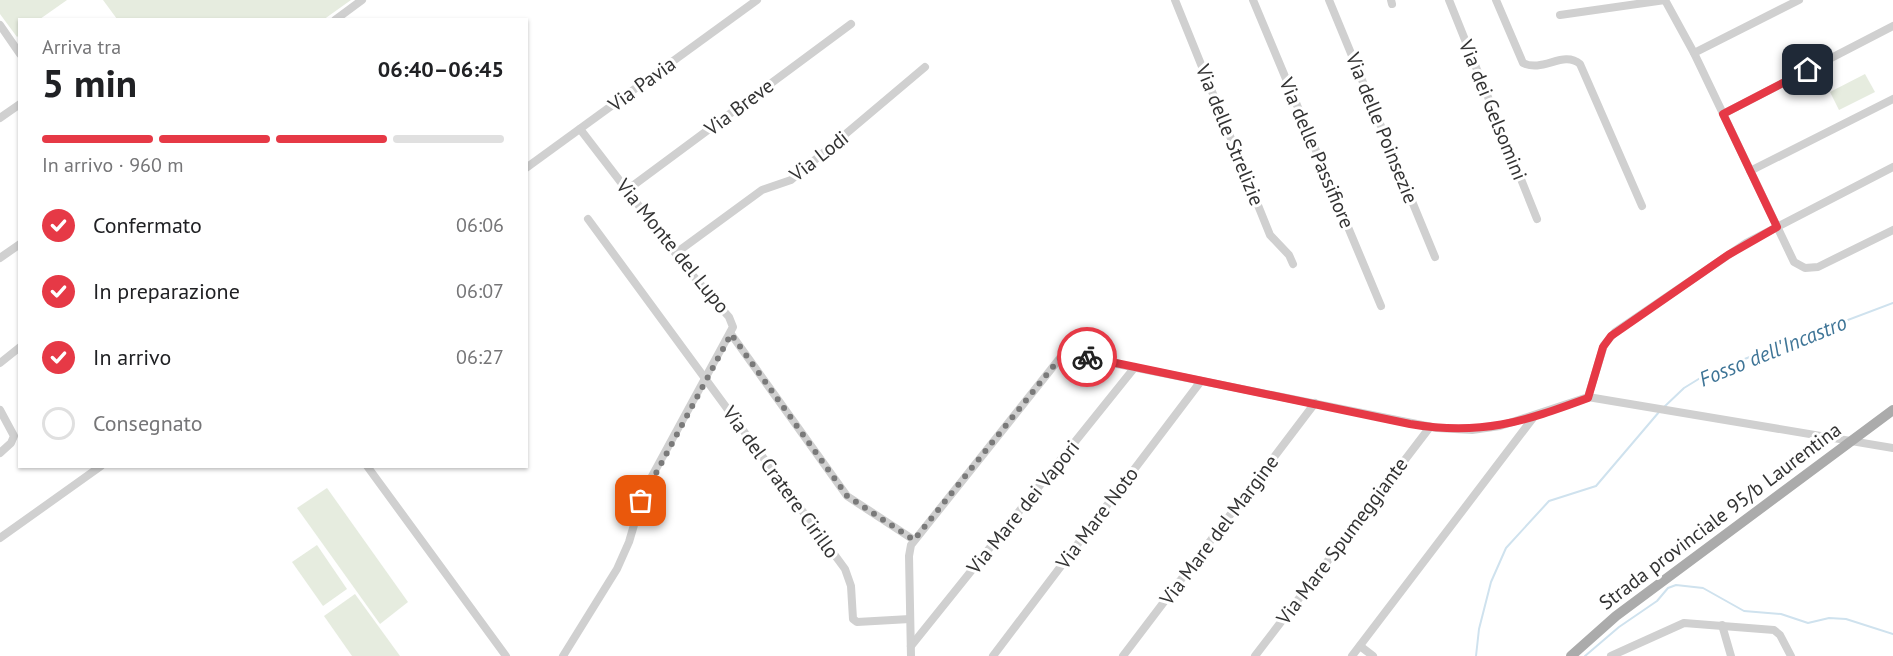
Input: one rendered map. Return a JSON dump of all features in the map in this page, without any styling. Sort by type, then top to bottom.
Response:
[{"type":"main road","name":"Strada provinciale 95/b Laurentina","points":[[1571,656],[1616,615],[1893,410]]},
{"type":"street","points":[[338,18],[362,0]]},
{"type":"street","name":"Via Pavia","points":[[528,167],[757,0]]},
{"type":"street","name":"Via delle Strelizie","points":[[1175,0],[1270,235],[1293,264]]},
{"type":"street","name":"Via delle Passifiore","points":[[1253,0],[1381,306]]},
{"type":"street","name":"Via delle Poinsezie","points":[[1329,0],[1435,257]]},
{"type":"street","name":"Via dei Gelsomini","points":[[1449,0],[1538,219]]},
{"type":"street","points":[[1496,0],[1523,63],[1537,67],[1569,59],[1580,64],[1642,206]]},
{"type":"street","points":[[1560,15],[1665,0],[1694,53],[1794,262],[1808,268],[1820,266],[1893,230]]},
{"type":"street","points":[[1694,53],[1799,0]]},
{"type":"street","name":"Via Breve","points":[[627,190],[851,24]]},
{"type":"street","points":[[0,25],[18,51]]},
{"type":"street","points":[[1723,114],[1893,26]]},
{"type":"street","name":"Via Lodi","points":[[676,253],[762,190],[791,180],[925,67]]},
{"type":"street","points":[[1750,171],[1893,99]]},
{"type":"street","points":[[0,118],[18,105]]},
{"type":"street","name":"Via Monte del Lupo","points":[[563,656],[617,569],[629,542],[644,491],[731,334],[731,319],[676,253],[580,129]]},
{"type":"street","points":[[1588,398],[1603,347],[1611,336],[1728,255],[1893,167]]},
{"type":"street","name":"Via del Cratere Cirillo","points":[[588,219],[846,571],[851,586],[853,619],[857,622],[910,619]]},
{"type":"street","points":[[0,258],[18,245]]},
{"type":"street","points":[[731,334],[847,496],[914,540]]},
{"type":"street","points":[[0,363],[18,349]]},
{"type":"street","points":[[910,656],[909,556],[914,540],[1061,357],[1074,354],[1430,427],[1484,429],[1533,417],[1588,398],[1650,406],[1893,448]]},
{"type":"street","name":"Via Mare dei Vapori","points":[[910,646],[1135,367]]},
{"type":"street","name":"Via Mare Noto","points":[[993,656],[1201,381]]},
{"type":"street","name":"Via Mare del Margine","points":[[1123,656],[1315,403]]},
{"type":"street","points":[[0,410],[14,436],[10,445],[0,453]]},
{"type":"street","points":[[1352,656],[1533,417]]},
{"type":"street","name":"Via Mare Spumeggiante","points":[[1255,656],[1430,427]]},
{"type":"street","points":[[0,538],[98,468]]},
{"type":"street","points":[[369,468],[506,656]]},
{"type":"street","points":[[1611,656],[1680,623],[1775,630],[1791,656]]},
{"type":"street","points":[[1722,625],[1731,656]]},
{"type":"street","points":[[1360,646],[1373,656]]},
{"type":"shaded area","points":[[0,0],[67,0],[41,18],[18,18],[17,37],[0,14]]},
{"type":"shaded area","points":[[103,0],[351,0],[326,18],[116,18]]},
{"type":"shaded area","points":[[1865,74],[1875,92],[1839,110],[1830,92]]},
{"type":"shaded area","points":[[327,488],[408,602],[380,624],[297,508]]},
{"type":"shaded area","points":[[317,545],[347,589],[323,606],[292,562]]},
{"type":"shaded area","points":[[355,594],[400,656],[352,656],[324,616]]},
{"type":"waterway","name":"Fosso dell'Incastro","points":[[1663,408],[1684,388],[1710,372],[1893,303]]},
{"type":"waterway","name":"Fosso dell'Incastro","points":[[1476,656],[1479,629],[1491,582],[1506,548],[1549,501],[1596,486],[1659,412]]},
{"type":"waterway","points":[[1585,656],[1619,627],[1657,601],[1668,588],[1676,585],[1703,588],[1744,611],[1781,614],[1808,623],[1829,618],[1846,619],[1893,634]]},
{"type":"way so far","points":[[641,501],[644,491],[731,334],[847,496],[914,540],[1060,358],[1067,354],[1087,357]]},
{"type":"route","points":[[1087,357],[1437,428],[1478,429],[1500,426],[1541,415],[1588,398],[1603,347],[1615,332],[1728,255],[1777,227],[1723,114],[1808,70]]}]
